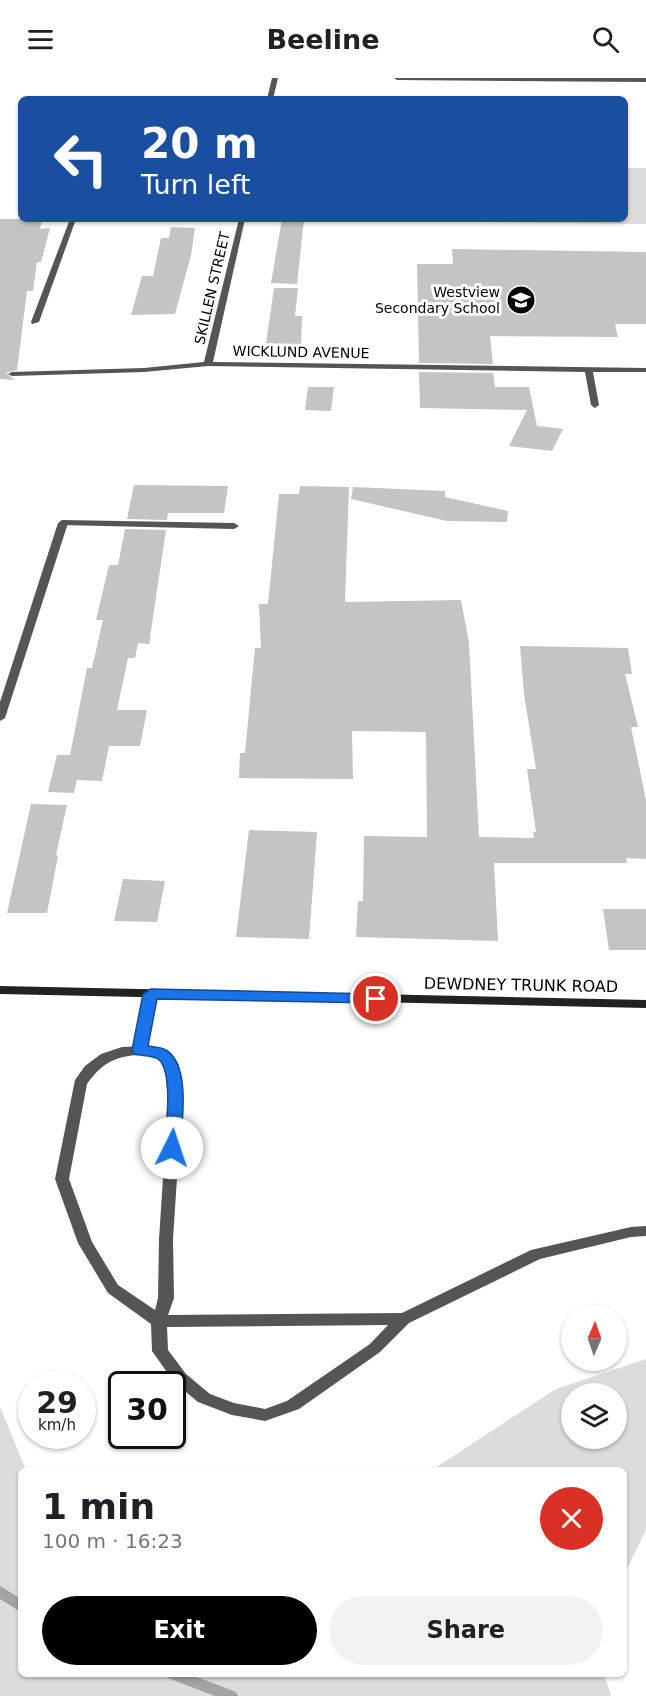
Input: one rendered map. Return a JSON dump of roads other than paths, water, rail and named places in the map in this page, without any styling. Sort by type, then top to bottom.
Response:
[{"type":"main road","name":"DEWDNEY TRUNK ROAD","points":[[0,990],[646,1004]]},
{"type":"street","points":[[271,96],[275,78]]},
{"type":"street","points":[[397,78],[646,80]]},
{"type":"street","points":[[35,322],[72,222]]},
{"type":"street","name":"SKILLEN STREET","points":[[208,364],[241,222]]},
{"type":"street","name":"WICKLUND AVENUE","points":[[12,374],[144,370],[208,364],[646,370]]},
{"type":"street","points":[[589,370],[595,405]]},
{"type":"street","points":[[0,718],[63,523],[234,526]]},
{"type":"street","points":[[140,1050],[151,994]]},
{"type":"street","points":[[404,1319],[159,1321],[112,1289],[85,1243],[62,1179],[80,1083],[90,1069],[106,1057],[122,1051],[140,1050],[160,1053],[167,1057],[172,1065],[176,1102],[166,1239],[166,1298],[159,1321],[160,1351],[180,1378],[204,1398],[232,1409],[265,1415],[293,1405],[375,1348],[404,1319],[536,1254],[631,1232],[646,1231]]},
{"type":"waterway","points":[[0,1592],[18,1604]]},
{"type":"waterway","points":[[181,1677],[231,1696]]},
{"type":"place","name":"Westview Secondary School","points":[[521,300]]}]
